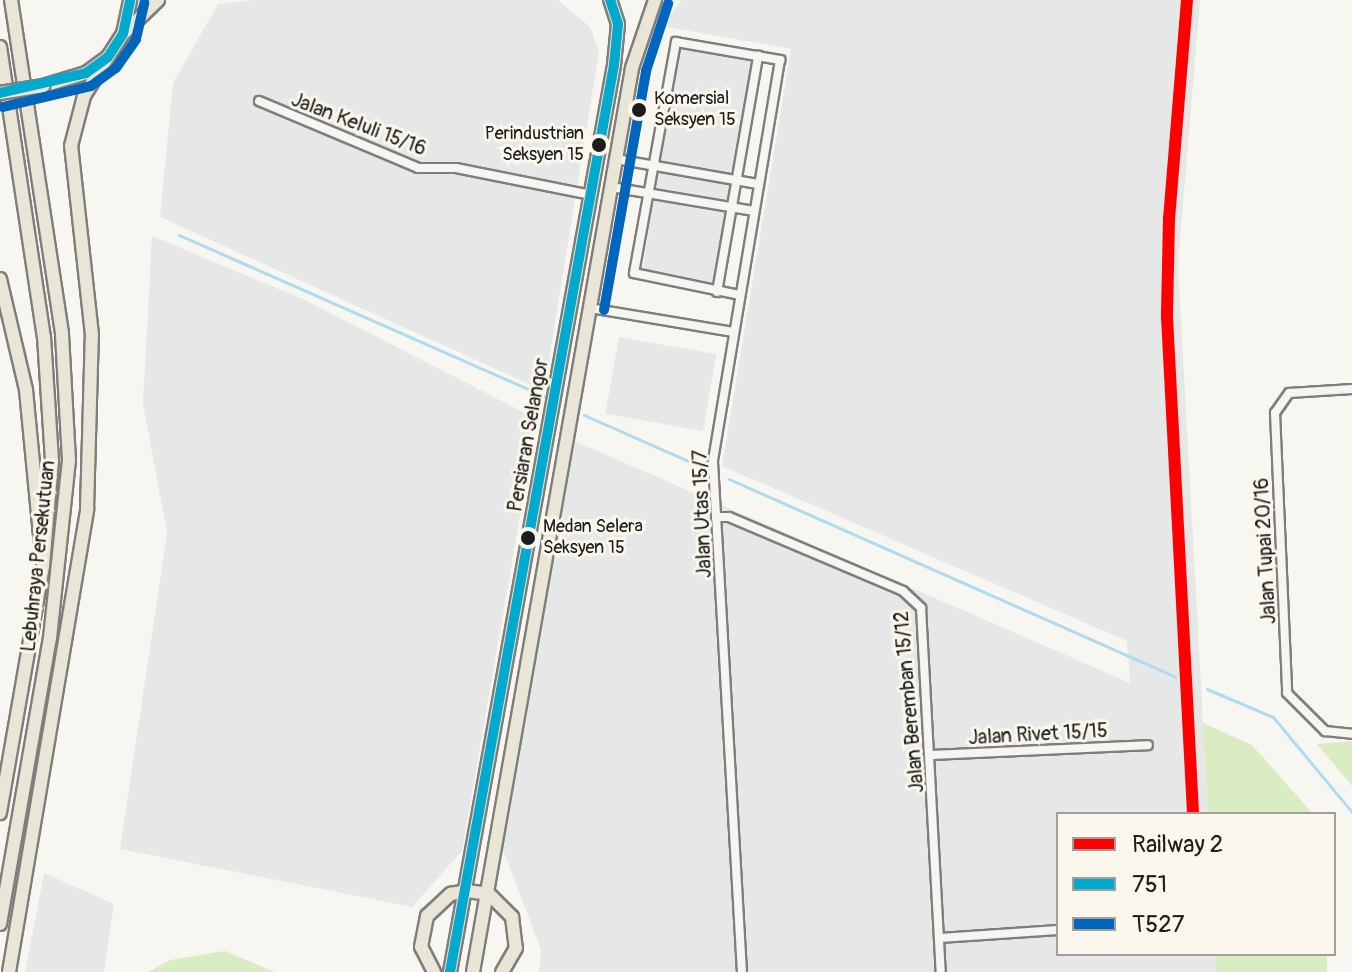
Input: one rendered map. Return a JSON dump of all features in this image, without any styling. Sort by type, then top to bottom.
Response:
[{"type":"main road","name":"Lebuhraya Persekutuan","points":[[0,924],[50,638],[67,509],[69,416],[62,333],[11,0]]},
{"type":"main road","points":[[123,34],[130,0]]},
{"type":"main road","points":[[9,972],[77,587],[90,461],[92,335],[71,146],[84,96],[123,34],[158,0]]},
{"type":"main road","name":"Persiaran Selangor","points":[[450,972],[591,195],[618,24],[610,0]]},
{"type":"main road","name":"Persiaran Selangor","points":[[473,972],[632,68],[655,0]]},
{"type":"main road","name":"Lebuhraya Persekutuan","points":[[0,47],[46,359],[52,461],[43,566],[0,813]]},
{"type":"main road","points":[[0,93],[43,86],[86,73],[108,57]]},
{"type":"main road","points":[[0,279],[26,390],[43,566]]},
{"type":"main road","points":[[67,509],[75,538],[77,587]]},
{"type":"main road","points":[[434,972],[421,947],[427,916],[451,894],[467,891],[489,894],[512,917],[516,948],[502,972]]},
{"type":"street","points":[[717,292],[758,56],[676,42],[652,165],[635,277],[717,292],[740,295]]},
{"type":"street","name":"Jalan Utas 15/7","points":[[742,972],[713,462],[780,60],[758,56]]},
{"type":"street","name":"Jalan Keluli 15/16","points":[[259,101],[418,168],[456,168],[591,195]]},
{"type":"street","points":[[616,159],[758,184]]},
{"type":"street","points":[[611,187],[754,211]]},
{"type":"street","points":[[590,308],[734,332]]},
{"type":"street","name":"Jalan Tupai 20/16","points":[[1352,389],[1289,393],[1275,413],[1287,693],[1325,731],[1352,734]]},
{"type":"street","name":"Jalan Beremban 15/12","points":[[716,517],[729,517],[916,600],[930,755],[941,972]]},
{"type":"street","name":"Jalan Rivet 15/15","points":[[930,755],[1148,745]]},
{"type":"street","points":[[940,938],[1056,930]]},
{"type":"shaded area","points":[[253,0],[558,0],[590,27],[599,52],[544,391],[160,217],[173,83],[218,4]]},
{"type":"shaded area","points":[[682,0],[1200,0],[1178,264],[1208,812],[1056,812],[1056,956],[1216,956],[1217,972],[539,972],[541,950],[502,847],[570,439],[1130,683],[1127,641],[722,466],[791,49],[661,26]]},
{"type":"shaded area","points":[[678,47],[753,59],[717,287],[642,275]]},
{"type":"shaded area","points":[[152,236],[305,300],[537,419],[462,851],[412,907],[120,849],[167,533],[143,404]]},
{"type":"shaded area","points":[[619,337],[716,354],[703,431],[605,414]]},
{"type":"shaded area","points":[[44,873],[114,904],[104,972],[25,972]]},
{"type":"green space","points":[[1203,723],[1252,745],[1311,812],[1208,812]]},
{"type":"green space","points":[[1352,741],[1352,786],[1317,744]]},
{"type":"green space","points":[[225,951],[275,972],[148,972],[170,960]]},
{"type":"green space","points":[[1216,956],[1327,956],[1327,972],[1216,972]]},
{"type":"waterway","points":[[179,235],[549,398]]},
{"type":"waterway","points":[[584,415],[704,468]]},
{"type":"waterway","points":[[729,479],[1175,677]]},
{"type":"waterway","points":[[1207,689],[1273,717],[1352,812]]},
{"type":"rail line","name":"2","points":[[1187,0],[1169,218],[1167,317],[1193,812]]},
{"type":"transit line","name":"751","points":[[0,93],[86,73],[108,57],[123,34],[130,0]]},
{"type":"transit line","name":"751","points":[[450,972],[614,65],[618,24],[610,0]]},
{"type":"transit line","name":"T527","points":[[3,107],[91,86],[116,68],[136,39],[144,3]]},
{"type":"transit line","name":"T527","points":[[604,310],[646,71],[668,4]]},
{"type":"place","name":"Komersial Seksyen 15","points":[[639,110]]},
{"type":"place","name":"Perindustrian Seksyen 15","points":[[599,145]]},
{"type":"place","name":"Medan Selera Seksyen 15","points":[[528,538]]}]
